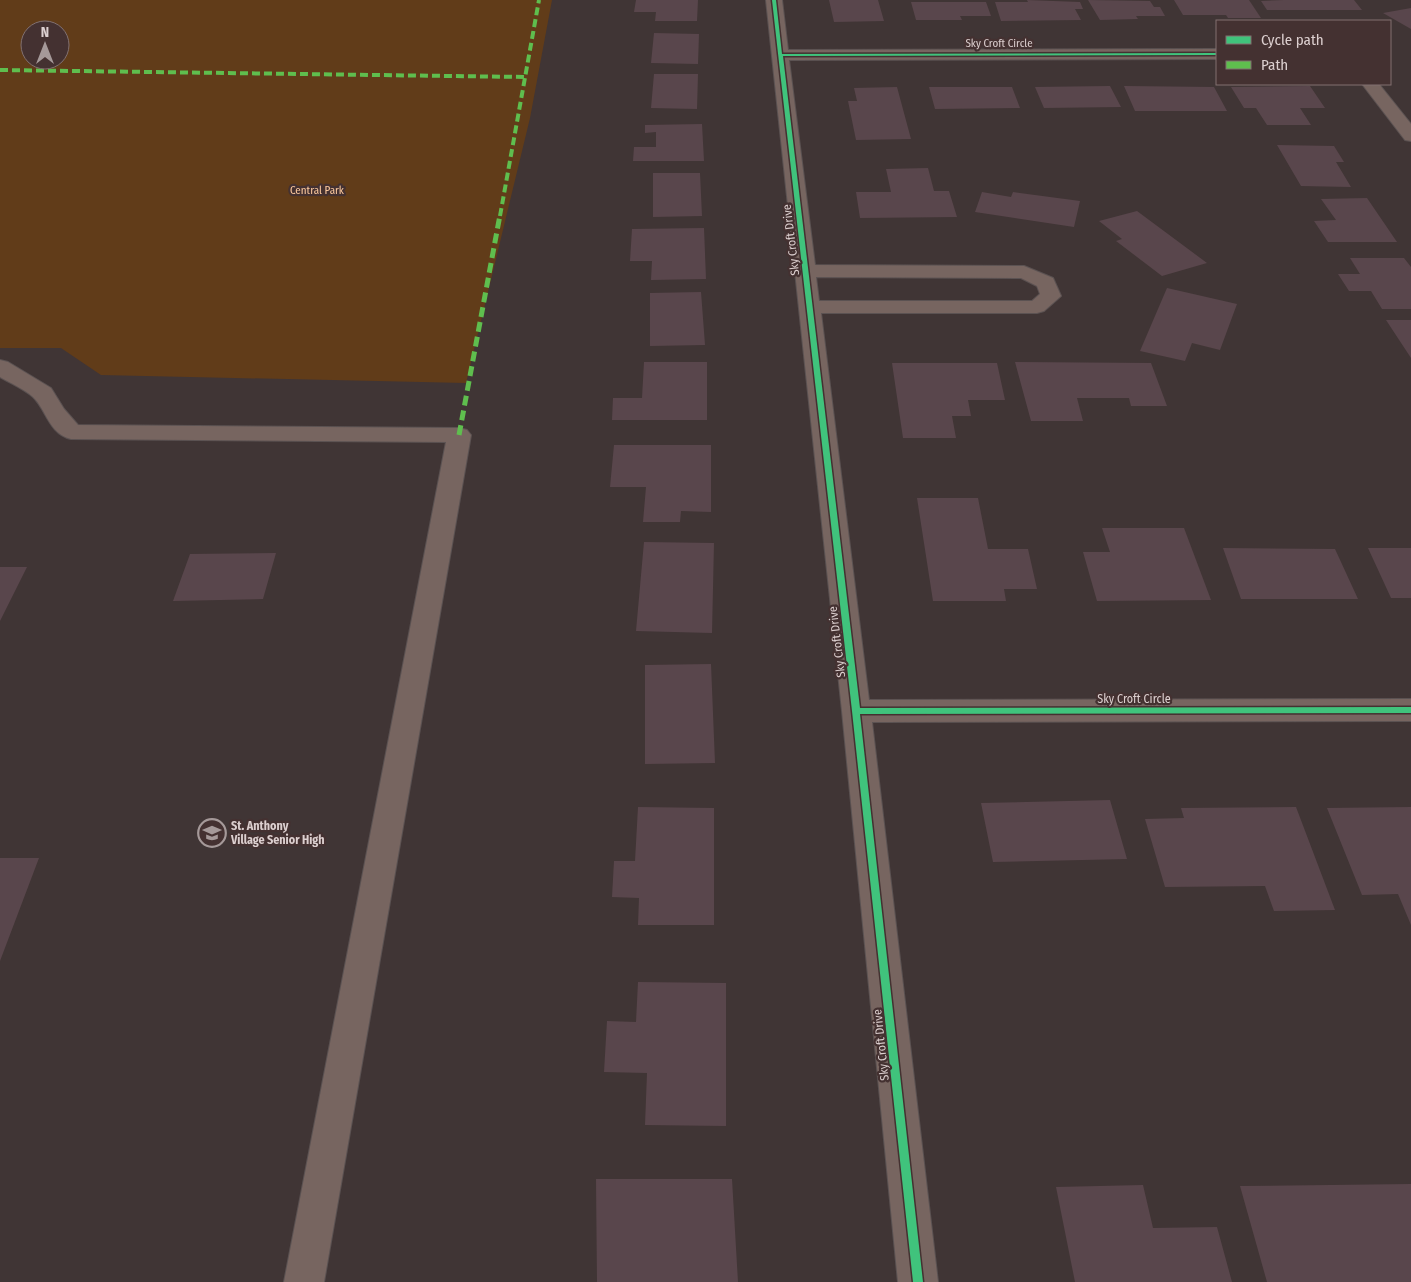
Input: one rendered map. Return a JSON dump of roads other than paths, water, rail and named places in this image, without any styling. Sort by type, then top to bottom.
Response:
[{"type":"street","name":"Sky Croft Drive","points":[[774,0],[856,711],[918,1282]]},
{"type":"street","name":"Sky Croft Circle","points":[[781,55],[1216,54]]},
{"type":"street","points":[[1371,85],[1411,136]]},
{"type":"street","name":"Sky Croft Drive","points":[[806,271],[1024,272],[1046,282],[1051,296],[1037,307],[809,307]]},
{"type":"street","points":[[0,367],[43,393],[54,412],[71,432],[459,435],[304,1282]]},
{"type":"street","name":"Sky Croft Circle","points":[[856,711],[1411,710]]},
{"type":"place","name":"St. Anthony Village Senior High","points":[[212,833]]},
{"type":"park label","name":"Central Park","points":[[317,190]]}]
